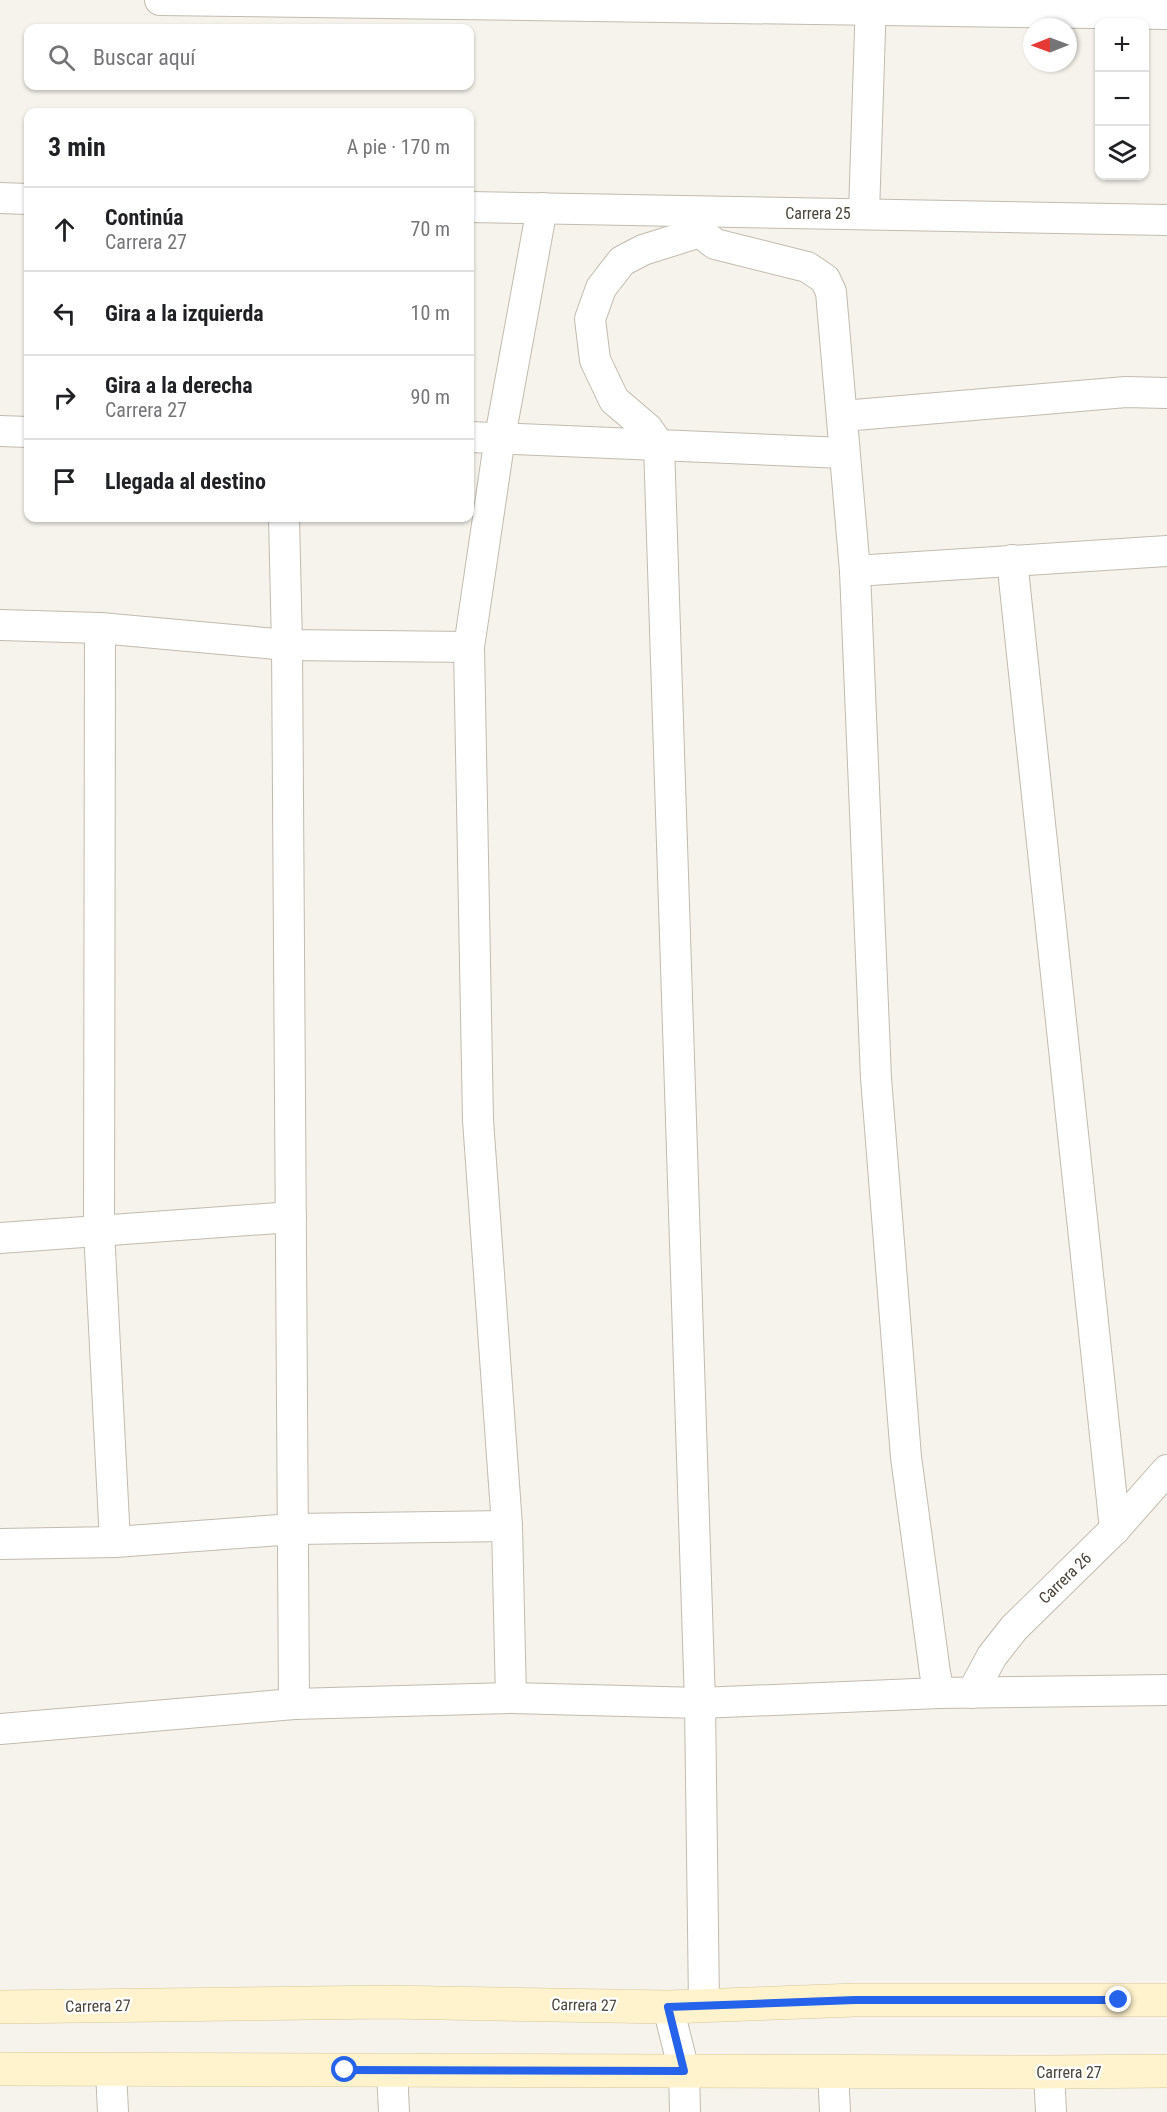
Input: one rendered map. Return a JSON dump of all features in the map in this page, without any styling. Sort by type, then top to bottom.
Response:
[{"type":"street","points":[[160,0],[871,5],[1167,14]]},
{"type":"street","points":[[864,213],[871,5]]},
{"type":"street","points":[[0,198],[24,199]]},
{"type":"street","name":"Carrera 25","points":[[474,207],[542,208],[695,222],[864,213],[1167,220]]},
{"type":"street","points":[[511,1698],[507,1526],[478,1120],[469,647],[500,437],[542,208]]},
{"type":"street","points":[[704,2004],[700,1703],[659,445],[648,429],[614,400],[595,360],[590,319],[601,288],[622,261],[695,222],[715,244],[807,267],[825,279],[831,292],[855,571],[876,1078],[906,1457],[934,1673],[939,1693]]},
{"type":"street","points":[[843,416],[1126,392],[1167,393]]},
{"type":"street","points":[[0,431],[24,432]]},
{"type":"street","points":[[474,437],[844,453]]},
{"type":"street","points":[[285,522],[294,1704]]},
{"type":"street","points":[[855,571],[1167,551]]},
{"type":"street","points":[[1012,560],[1115,1529]]},
{"type":"street","points":[[0,625],[100,628],[287,645],[469,647]]},
{"type":"street","points":[[100,628],[99,1230],[115,1542]]},
{"type":"street","points":[[0,1238],[291,1217]]},
{"type":"street","name":"Carrera 26","points":[[972,1693],[992,1656],[1014,1628],[1115,1529],[1167,1470]]},
{"type":"street","points":[[0,1544],[115,1542],[294,1529],[507,1526]]},
{"type":"street","points":[[0,1729],[294,1704],[511,1698],[700,1703],[939,1693],[1167,1689]]},
{"type":"street","name":"Carrera 27","points":[[0,2007],[387,2002],[668,2007],[855,2000],[1167,2000]]},
{"type":"street","points":[[668,2007],[684,2071],[685,2112]]},
{"type":"street","name":"Carrera 27","points":[[0,2069],[1167,2071]]},
{"type":"street","points":[[111,2070],[113,2112]]},
{"type":"street","points":[[392,2070],[394,2112]]},
{"type":"street","points":[[833,2071],[835,2112]]},
{"type":"street","points":[[1049,2072],[1051,2112]]},
{"type":"route","points":[[345,2070],[684,2071],[668,2007],[855,2000],[1119,2000]]}]
